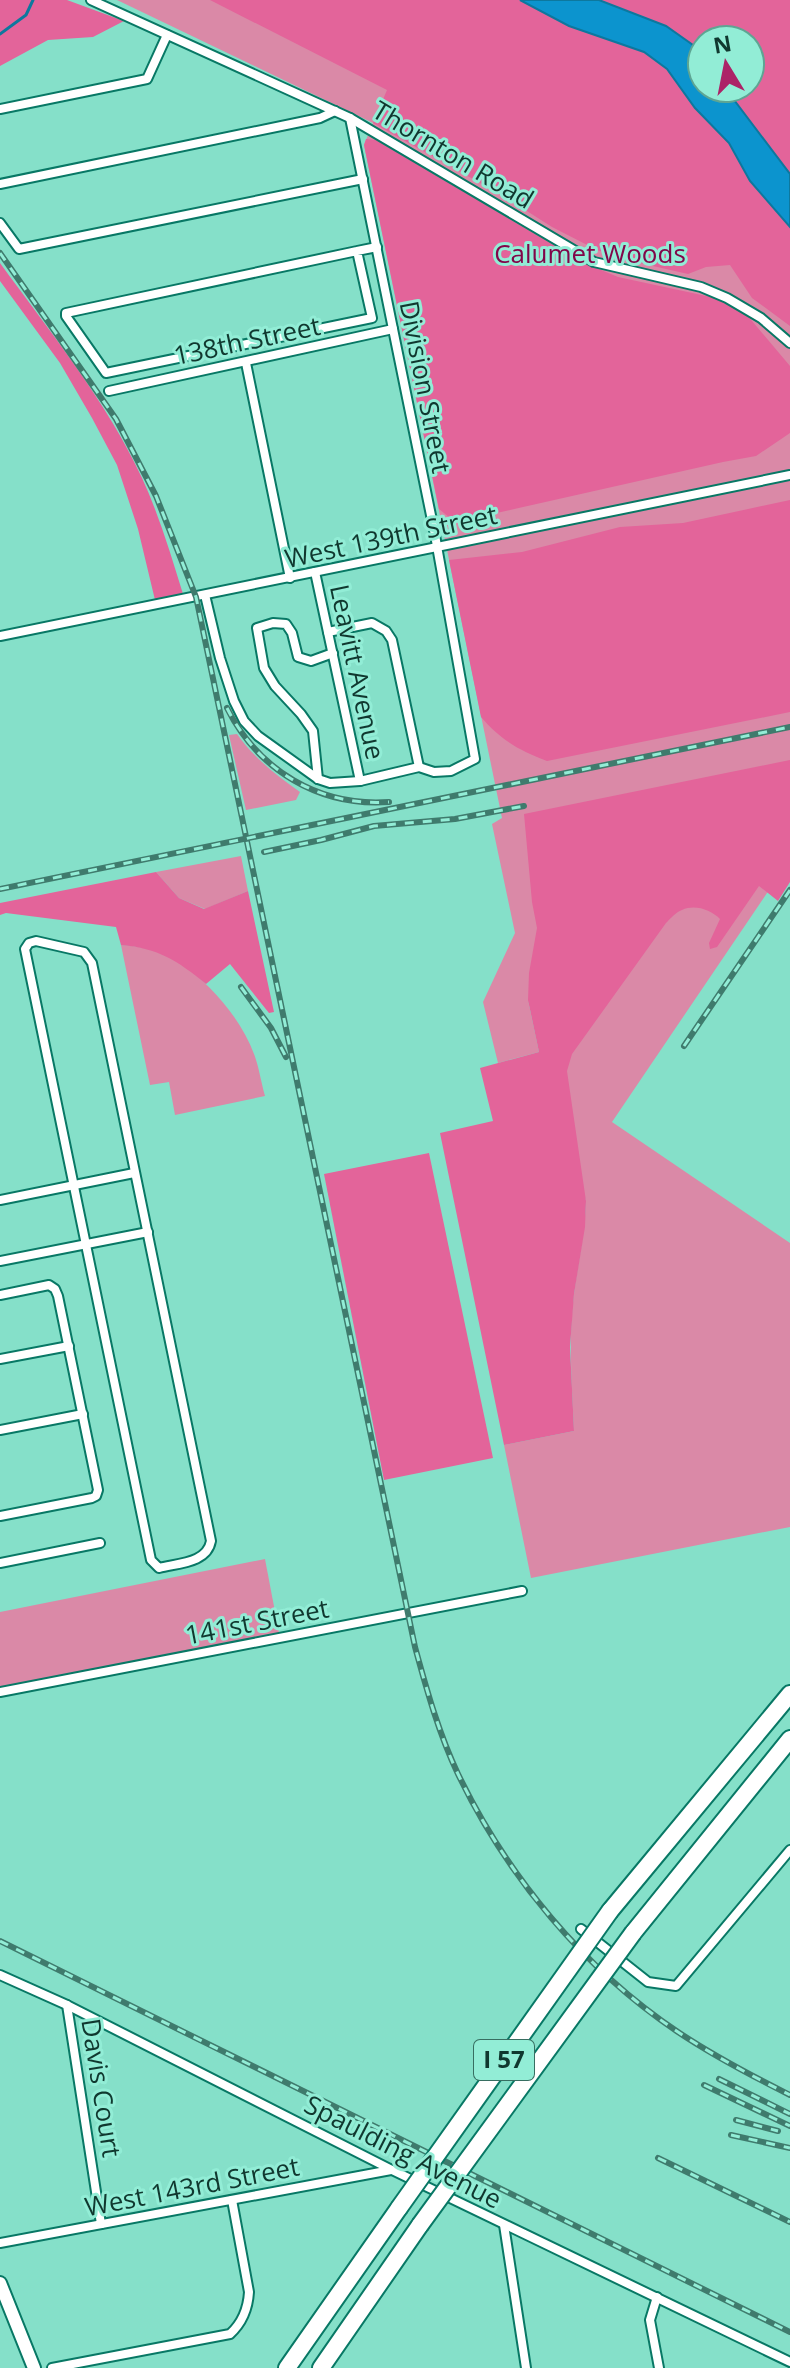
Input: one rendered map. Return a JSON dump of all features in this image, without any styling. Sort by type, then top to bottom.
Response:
[{"type":"highway","name":"I 57","points":[[287,2368],[610,1911],[790,1694]]},
{"type":"highway","name":"I 57","points":[[321,2368],[420,2225],[633,1933],[790,1739]]},
{"type":"highway","points":[[273,2368],[306,2341]]},
{"type":"main road","points":[[0,2283],[34,2368]]},
{"type":"street","name":"Thornton Road","points":[[91,0],[350,118],[594,262],[701,287],[761,318],[790,343]]},
{"type":"street","points":[[0,109],[147,79],[167,35]]},
{"type":"street","points":[[0,184],[320,118],[335,111]]},
{"type":"street","name":"Division Street","points":[[350,118],[437,548],[475,759],[451,771],[434,772],[419,767]]},
{"type":"street","points":[[0,223],[19,249],[363,179]]},
{"type":"street","points":[[357,251],[372,318],[106,373],[66,316],[66,313],[357,251],[377,247]]},
{"type":"street","name":"138th Street","points":[[109,391],[393,329]]},
{"type":"street","points":[[246,363],[290,578]]},
{"type":"street","name":"West 139th Street","points":[[0,636],[790,475]]},
{"type":"street","name":"Leavitt Avenue","points":[[315,572],[360,781]]},
{"type":"street","points":[[205,595],[234,701],[244,721],[258,736],[318,779],[330,783],[360,781],[419,767],[392,640],[386,631],[372,623],[328,632]]},
{"type":"street","points":[[318,779],[313,731],[264,668],[257,628],[273,623],[286,624],[292,633],[298,657],[311,661],[333,653]]},
{"type":"street","points":[[36,941],[84,952],[92,963],[134,1173],[211,1541],[210,1550],[204,1557],[159,1568],[151,1560],[25,949],[29,943],[36,941]]},
{"type":"street","points":[[0,1200],[134,1173]]},
{"type":"street","points":[[0,1261],[148,1232]]},
{"type":"street","points":[[0,1295],[49,1285],[55,1289],[98,1490],[96,1496],[0,1516]]},
{"type":"street","points":[[0,1359],[69,1346]]},
{"type":"street","points":[[0,1430],[83,1414]]},
{"type":"street","points":[[0,1563],[100,1543]]},
{"type":"street","name":"141st Street","points":[[0,1692],[522,1591]]},
{"type":"street","points":[[581,1929],[648,1982],[676,1986],[790,1850]]},
{"type":"street","name":"Spaulding Avenue","points":[[0,1975],[67,2005],[504,2225],[790,2362]]},
{"type":"street","name":"Davis Court","points":[[67,2005],[101,2224]]},
{"type":"street","name":"West 143rd Street","points":[[0,2243],[392,2170]]},
{"type":"street","points":[[52,2368],[230,2334],[239,2325],[248,2304],[249,2292],[232,2200]]},
{"type":"street","points":[[504,2225],[526,2368]]},
{"type":"street","points":[[657,2297],[650,2320],[659,2368]]},
{"type":"green space","name":"Calumet Woods","points":[[117,0],[790,0],[790,866],[767,893],[612,1122],[790,1243],[790,1527],[531,1578],[504,1445],[574,1431],[571,1328],[586,1201],[528,1000],[539,1052],[498,1063],[483,1002],[515,933],[492,824],[502,818],[364,145],[373,123]]},
{"type":"green space","points":[[237,734],[266,766],[300,792],[296,800],[246,810],[229,735]]},
{"type":"green space","points":[[241,856],[248,891],[205,909],[179,898],[156,872]]},
{"type":"green space","points":[[121,945],[166,955],[192,972],[214,992],[233,1015],[248,1041],[265,1096],[175,1115],[169,1082],[150,1085]]},
{"type":"green space","points":[[265,1559],[280,1638],[0,1692],[0,1612]]},
{"type":"shaded area","points":[[0,0],[67,0],[124,21],[93,37],[48,40],[0,66]]},
{"type":"shaded area","points":[[210,0],[519,0],[569,26],[644,52],[667,70],[686,96],[686,104],[692,104],[729,143],[750,181],[790,227],[790,326],[752,298],[730,265],[706,267],[688,274],[597,250],[373,123],[387,90]]},
{"type":"shaded area","points":[[585,0],[790,0],[790,180],[736,104],[766,104],[766,24],[686,24],[686,47],[642,16],[611,10]]},
{"type":"shaded area","points":[[366,139],[376,140],[582,262],[618,277],[711,297],[747,315],[790,366],[790,433],[756,456],[461,521],[450,518],[439,509],[364,145]]},
{"type":"shaded area","points":[[0,263],[76,367],[128,449],[154,506],[183,594],[155,600],[138,529],[117,465],[60,363],[0,281]]},
{"type":"shaded area","points":[[790,500],[790,712],[547,761],[511,744],[481,717],[449,560],[522,552],[620,527],[683,523]]},
{"type":"shaded area","points":[[790,760],[790,882],[778,901],[759,886],[717,947],[710,949],[709,943],[720,919],[697,908],[678,912],[666,923],[572,1054],[567,1071],[586,1201],[570,1347],[574,1431],[504,1445],[440,1133],[493,1121],[480,1068],[539,1052],[528,1000],[537,928],[524,814]]},
{"type":"shaded area","points":[[156,872],[179,898],[204,909],[248,891],[274,1012],[269,1013],[230,964],[206,984],[167,957],[146,949],[121,945],[116,927],[6,913],[0,915],[0,903]]},
{"type":"shaded area","points":[[429,1153],[493,1458],[384,1480],[324,1174]]},
{"type":"water","points":[[520,0],[599,0],[666,26],[686,40],[686,95],[667,69],[644,52],[569,26]]},
{"type":"water","points":[[692,104],[737,104],[790,174],[790,227],[750,181],[729,143]]},
{"type":"waterway","points":[[0,34],[26,15],[33,0]]},
{"type":"railway","points":[[0,253],[116,419],[156,496],[196,597],[415,1647],[451,1759],[478,1812],[524,1884],[580,1950],[644,2007],[678,2032],[790,2095]]},
{"type":"railway","points":[[227,708],[256,750],[293,780],[339,798],[389,802]]},
{"type":"railway","points":[[0,889],[790,727]]},
{"type":"railway","points":[[264,852],[374,826],[455,819],[524,806]]},
{"type":"railway","points":[[684,1046],[790,890]]},
{"type":"railway","points":[[241,987],[271,1028],[286,1057]]},
{"type":"railway","points":[[0,1941],[790,2332]]},
{"type":"railway","points":[[719,2079],[790,2114]]},
{"type":"railway","points":[[704,2085],[790,2126]]},
{"type":"railway","points":[[736,2120],[778,2131]]},
{"type":"railway","points":[[731,2135],[790,2148]]},
{"type":"railway","points":[[658,2158],[790,2222]]}]
